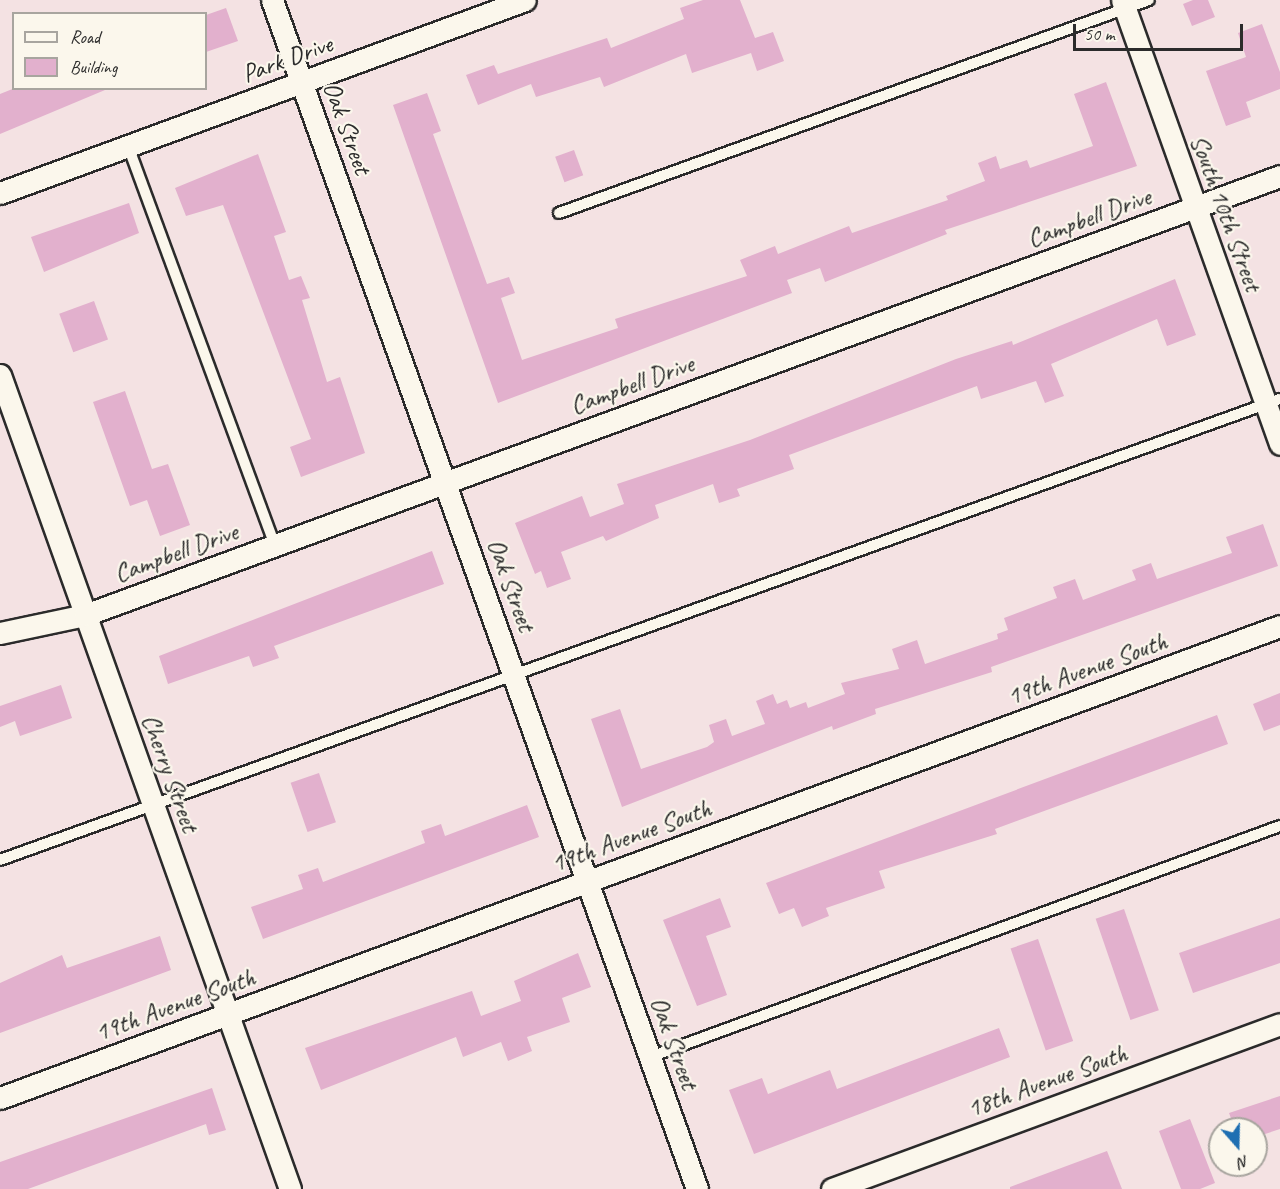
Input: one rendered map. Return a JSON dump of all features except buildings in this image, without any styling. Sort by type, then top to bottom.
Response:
[{"type":"street","name":"Oak Street","points":[[272,0],[697,1189]]},
{"type":"street","name":"Park Drive","points":[[0,193],[525,0]]},
{"type":"street","name":"South 10th Street","points":[[1124,4],[1195,208],[1273,402],[1280,444]]},
{"type":"street","name":"Campbell Drive","points":[[0,633],[86,615],[1280,176]]},
{"type":"street","name":"Cherry Street","points":[[2,387],[86,615],[290,1189]]},
{"type":"street","name":"19th Avenue South","points":[[0,1098],[1280,626]]},
{"type":"street","name":"18th Avenue South","points":[[832,1189],[1280,1024]]},
{"type":"lane","points":[[559,213],[1124,4],[1149,0]]},
{"type":"lane","points":[[128,146],[275,546]]},
{"type":"lane","points":[[0,860],[1273,402]]},
{"type":"lane","points":[[650,1057],[1280,826]]}]
